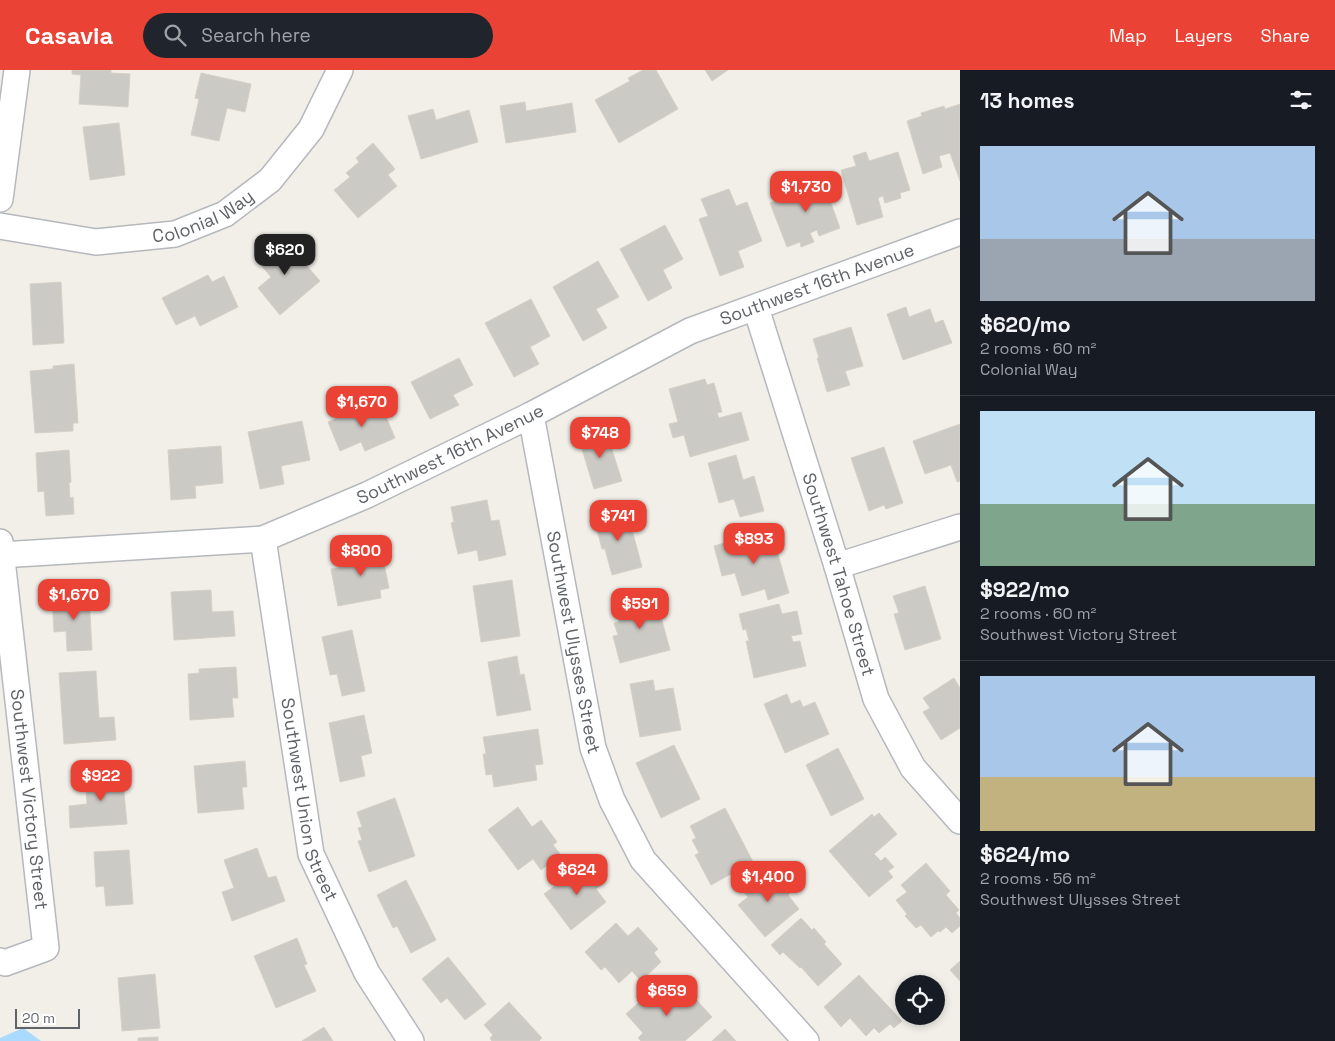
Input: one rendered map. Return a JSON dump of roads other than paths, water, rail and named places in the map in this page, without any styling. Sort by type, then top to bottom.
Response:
[{"type":"street","points":[[0,199],[17,70]]},
{"type":"street","name":"Colonial Way","points":[[0,226],[96,242],[174,234],[225,214],[270,180],[311,129],[340,70]]},
{"type":"street","name":"Southwest 16th Avenue","points":[[0,550],[263,538],[367,495],[531,415],[690,331],[960,232]]},
{"type":"street","name":"Southwest Tahoe Street","points":[[756,308],[837,566],[876,699],[912,768],[960,820]]},
{"type":"street","name":"Southwest Ulysses Street","points":[[531,415],[593,748],[612,800],[643,860],[806,1041]]},
{"type":"street","points":[[837,566],[960,527]]},
{"type":"street","name":"Southwest Union Street","points":[[263,538],[311,854],[367,972],[411,1041]]},
{"type":"street","name":"Southwest Victory Street","points":[[0,550],[46,948],[5,962],[0,961]]},
{"type":"water","points":[[23,1028],[41,1041],[0,1041],[0,1038]]}]
